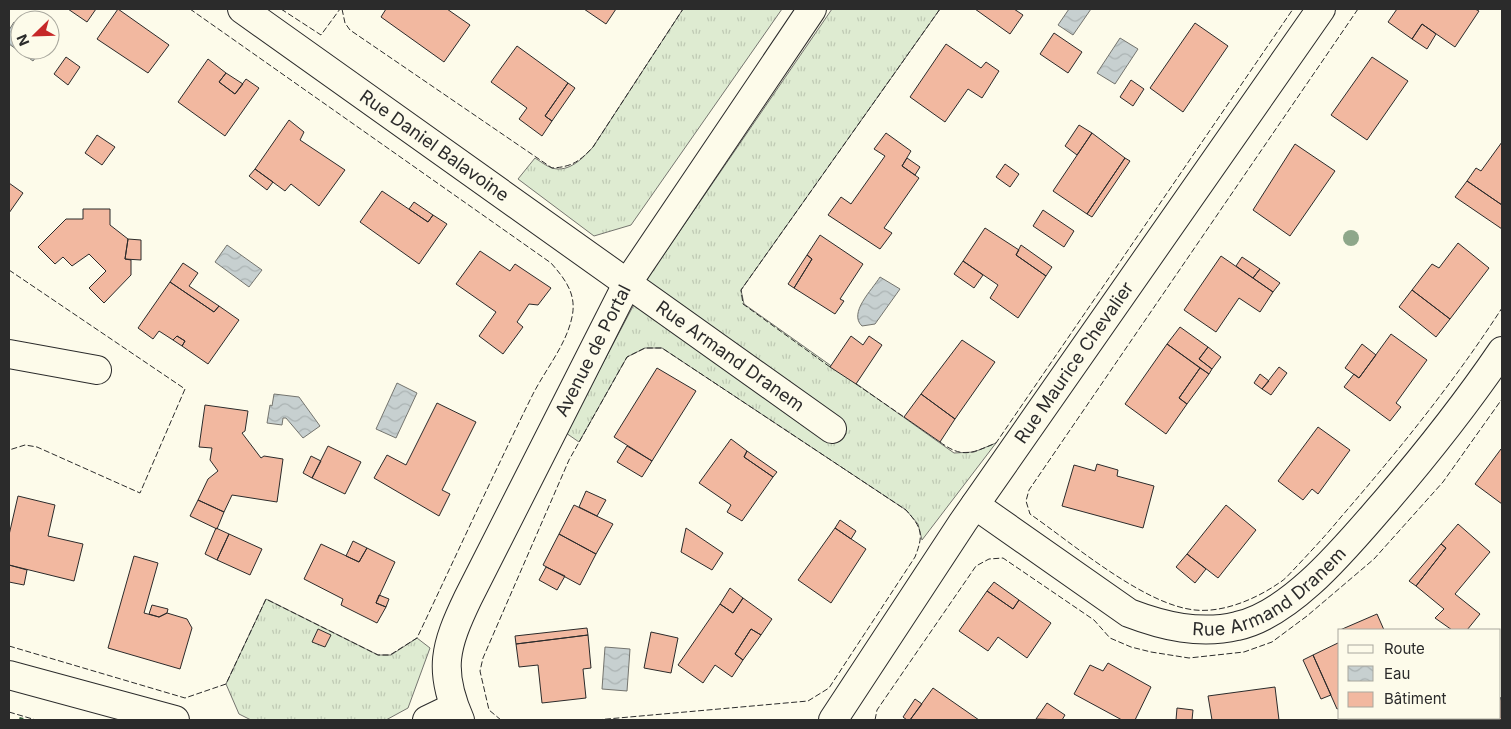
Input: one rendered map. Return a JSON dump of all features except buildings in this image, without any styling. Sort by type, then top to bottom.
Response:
[{"type":"street","name":"Rue Daniel Balavoine","points":[[242,9],[628,282]]},
{"type":"street","name":"Avenue de Portal","points":[[457,714],[445,674],[446,657],[454,627],[628,282],[812,9]]},
{"type":"street","name":"Rue Maurice Chevalier","points":[[833,720],[975,505],[1321,9]]},
{"type":"street","name":"Rue Armand Dranem","points":[[628,282],[832,429]]},
{"type":"street","name":"Rue Armand Dranem","points":[[975,505],[1129,613],[1158,624],[1186,628],[1210,630],[1238,626],[1286,602],[1319,575],[1350,543],[1442,433],[1502,351]]},
{"type":"street","points":[[9,354],[97,370]]},
{"type":"street","points":[[9,675],[175,720]]},
{"type":"street","points":[[427,720],[457,714]]},
{"type":"green space","points":[[683,9],[782,9],[631,225],[594,236],[518,179],[535,158],[552,168],[564,168],[575,164],[593,147]]},
{"type":"green space","points":[[832,9],[940,9],[741,290],[744,304],[954,453],[974,452],[996,443],[922,540],[918,524],[906,510],[662,348],[645,348],[627,357],[579,442],[566,433],[649,276]]},
{"type":"green space","points":[[266,599],[378,655],[391,655],[417,638],[430,648],[408,708],[386,720],[251,720],[239,714],[226,684]]},
{"type":"water","points":[[1069,9],[1091,9],[1073,35],[1058,25]]},
{"type":"water","points":[[1120,38],[1138,49],[1115,84],[1097,73]]},
{"type":"water","points":[[227,245],[262,270],[249,287],[215,262]]},
{"type":"water","points":[[880,277],[900,289],[875,324],[862,326],[858,321],[859,308]]},
{"type":"water","points":[[397,383],[417,393],[396,438],[376,429]]},
{"type":"water","points":[[274,394],[299,397],[320,426],[303,438],[286,418],[283,418],[282,425],[267,423]]},
{"type":"water","points":[[605,647],[630,649],[627,691],[602,689]]},
{"type":"hedge","points":[[21,720],[22,716]]},
{"type":"fence","points":[[9,646],[185,698],[226,684],[266,599],[378,655],[390,655],[417,638],[531,398],[560,348],[569,328],[573,301],[569,287],[551,263],[190,9]]},
{"type":"fence","points":[[281,9],[321,35],[340,9]]},
{"type":"fence","points":[[342,9],[345,23],[350,30],[552,168],[575,162],[593,147],[683,9]]},
{"type":"fence","points":[[830,367],[743,304],[741,290],[940,9]]},
{"type":"fence","points":[[940,442],[955,451],[968,453],[996,443],[1293,9]]},
{"type":"fence","points":[[1358,9],[1029,490],[1026,501],[1030,514],[1109,571],[1154,597],[1175,606],[1195,610],[1217,609],[1239,604],[1270,589],[1284,579],[1309,553],[1425,415],[1465,362],[1502,308]]},
{"type":"fence","points":[[9,270],[185,389],[140,493],[37,447],[25,445],[9,450]]},
{"type":"fence","points":[[501,720],[489,710],[480,671],[483,658],[569,460],[627,357],[645,348],[662,348],[906,510],[918,527],[920,542],[915,557],[829,688],[808,701],[596,720]]},
{"type":"fence","points":[[856,384],[904,417]]},
{"type":"fence","points":[[875,720],[877,710],[976,566],[989,559],[1003,558],[1094,620],[1110,638],[1131,647],[1189,658],[1244,652],[1272,642],[1307,616],[1374,559],[1443,482],[1502,399]]},
{"type":"fence","points":[[9,712],[36,720]]}]
